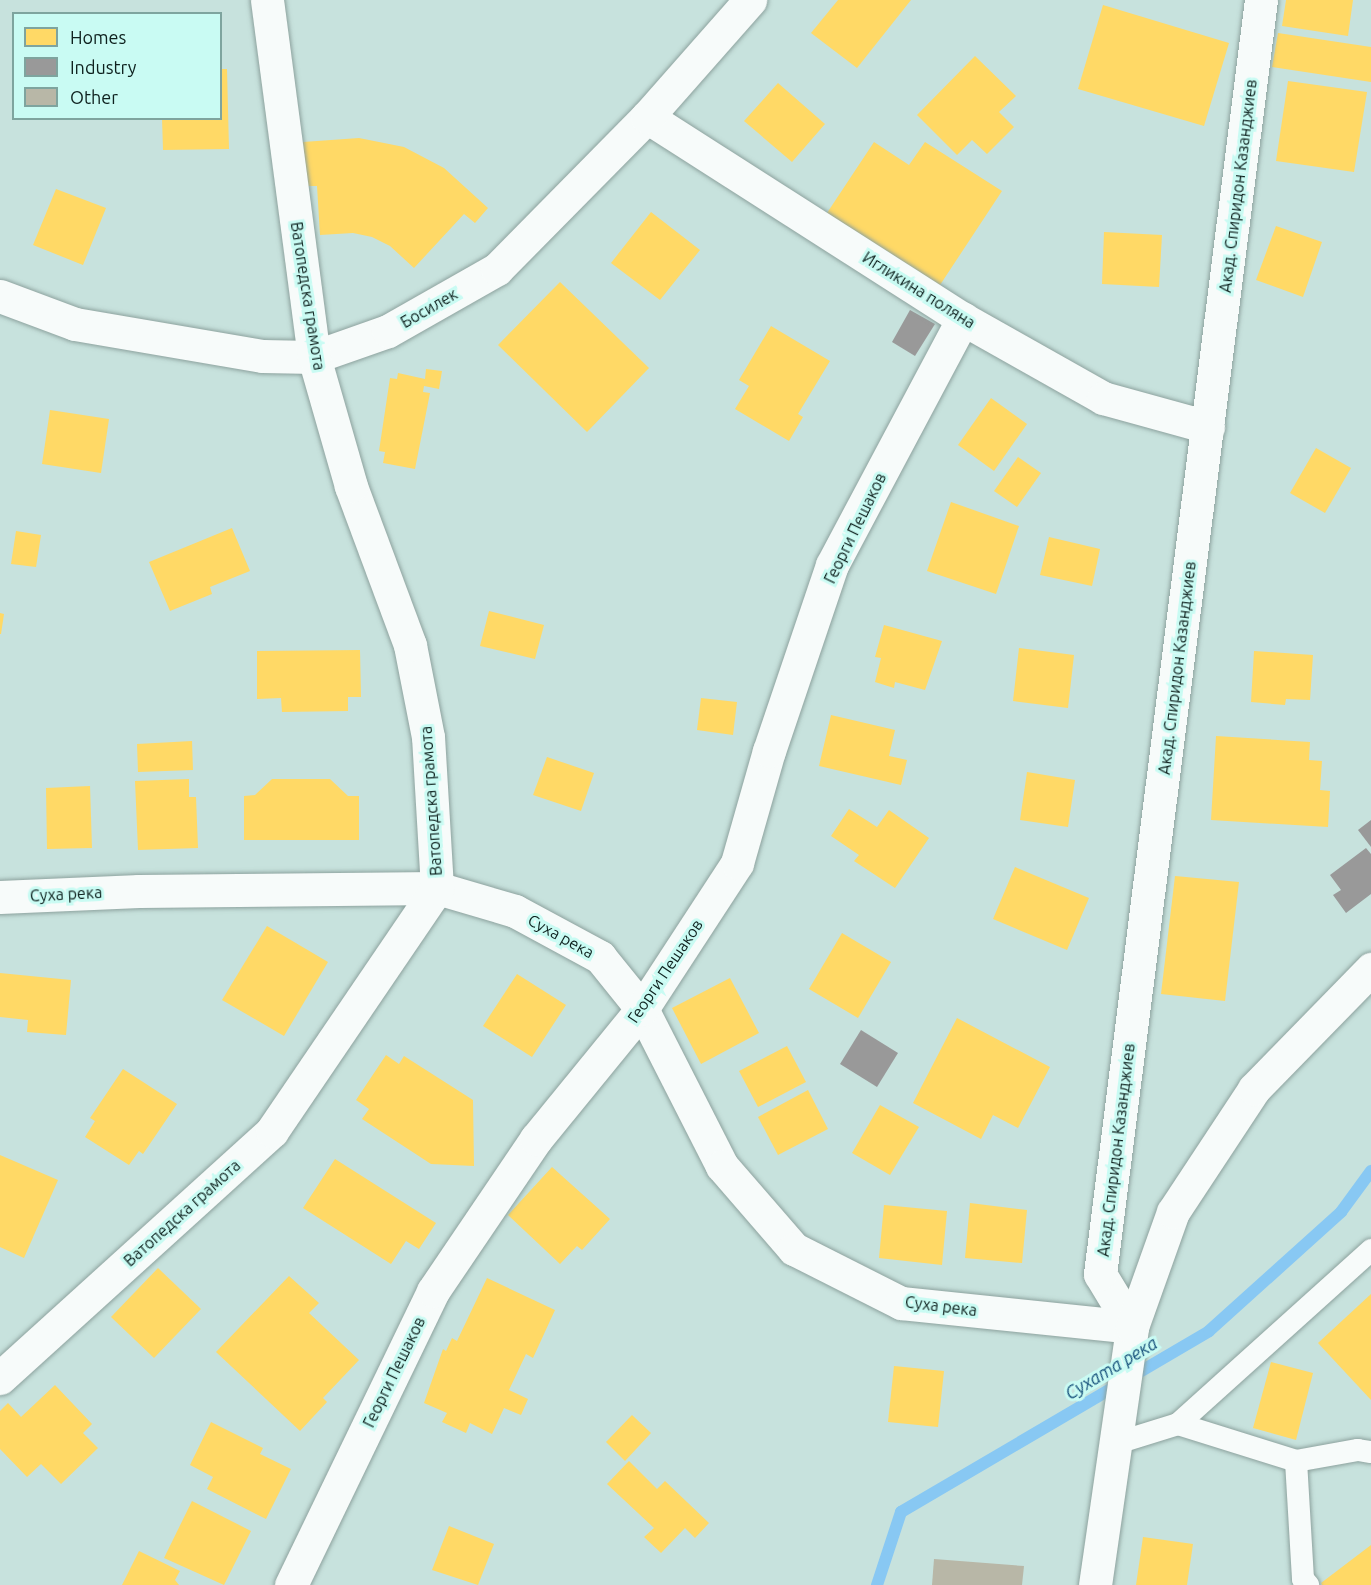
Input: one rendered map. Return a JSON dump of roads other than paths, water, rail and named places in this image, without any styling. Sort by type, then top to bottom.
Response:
[{"type":"street","name":"Ватопедска грамота","points":[[0,1378],[272,1131],[437,888],[428,737],[410,645],[351,486],[314,357],[267,0]]},
{"type":"street","name":"Босилек","points":[[0,296],[75,324],[262,356],[314,357],[388,332],[497,269],[647,117],[750,0]]},
{"type":"street","name":"Акад. Спиридон Казанджиев","points":[[1132,1327],[1100,1274],[1261,0]]},
{"type":"street","name":"Игликина поляна","points":[[647,117],[963,319],[1103,398],[1208,427]]},
{"type":"street","name":"Георги Пешаков","points":[[291,1585],[433,1291],[536,1139],[642,1009],[737,863],[769,751],[832,565],[963,319]]},
{"type":"street","name":"Суха река","points":[[0,897],[139,891],[437,888],[514,911],[600,957],[642,1009],[722,1166],[794,1250],[901,1303],[1132,1327]]},
{"type":"street","points":[[1095,1585],[1132,1327],[1173,1212],[1254,1089],[1371,969]]},
{"type":"lane","points":[[1117,1443],[1178,1424],[1371,1250]]},
{"type":"lane","points":[[1178,1424],[1296,1461],[1358,1450],[1371,1452]]},
{"type":"lane","points":[[1296,1461],[1303,1579],[1308,1585]]},
{"type":"waterway","name":"Сухата река","points":[[877,1585],[901,1512],[1209,1331],[1341,1212],[1371,1171]]}]
